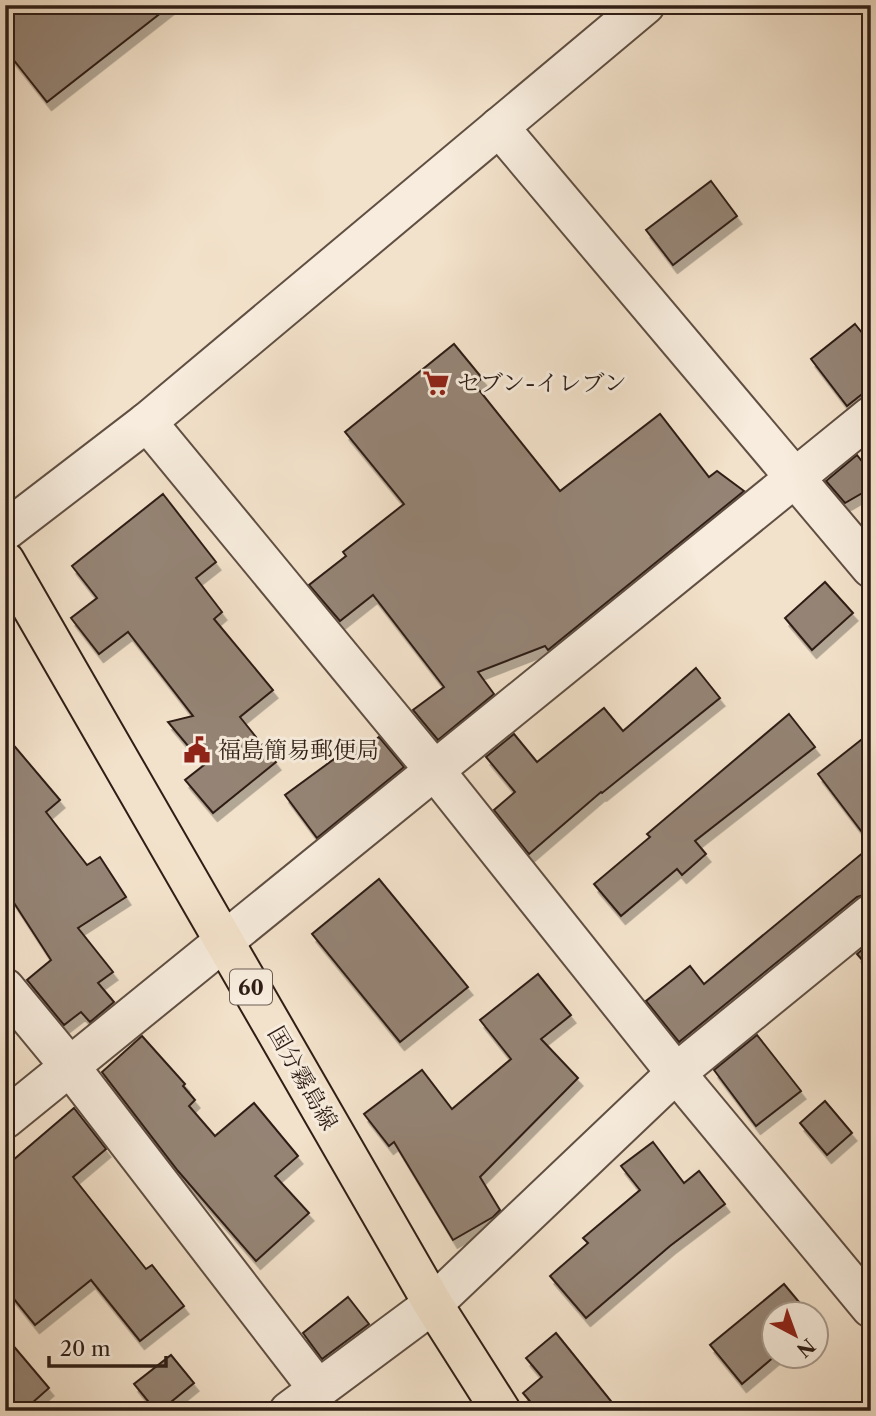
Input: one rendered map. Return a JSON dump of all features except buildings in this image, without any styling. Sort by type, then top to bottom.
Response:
[{"type":"main road","name":"国分霧島線","points":[[5,561],[433,1304],[500,1411]]},
{"type":"street","points":[[5,531],[147,422],[645,5]]},
{"type":"street","points":[[499,127],[871,568]]},
{"type":"street","points":[[5,1119],[871,416]]},
{"type":"street","points":[[147,422],[435,771],[676,1073],[871,1308]]},
{"type":"street","points":[[5,988],[71,1068],[304,1400],[433,1304],[676,1073],[871,914]]},
{"type":"place","name":"セブン-イレブン","points":[[436,383]]},
{"type":"place","name":"福島簡易郵便局","points":[[197,750]]}]
